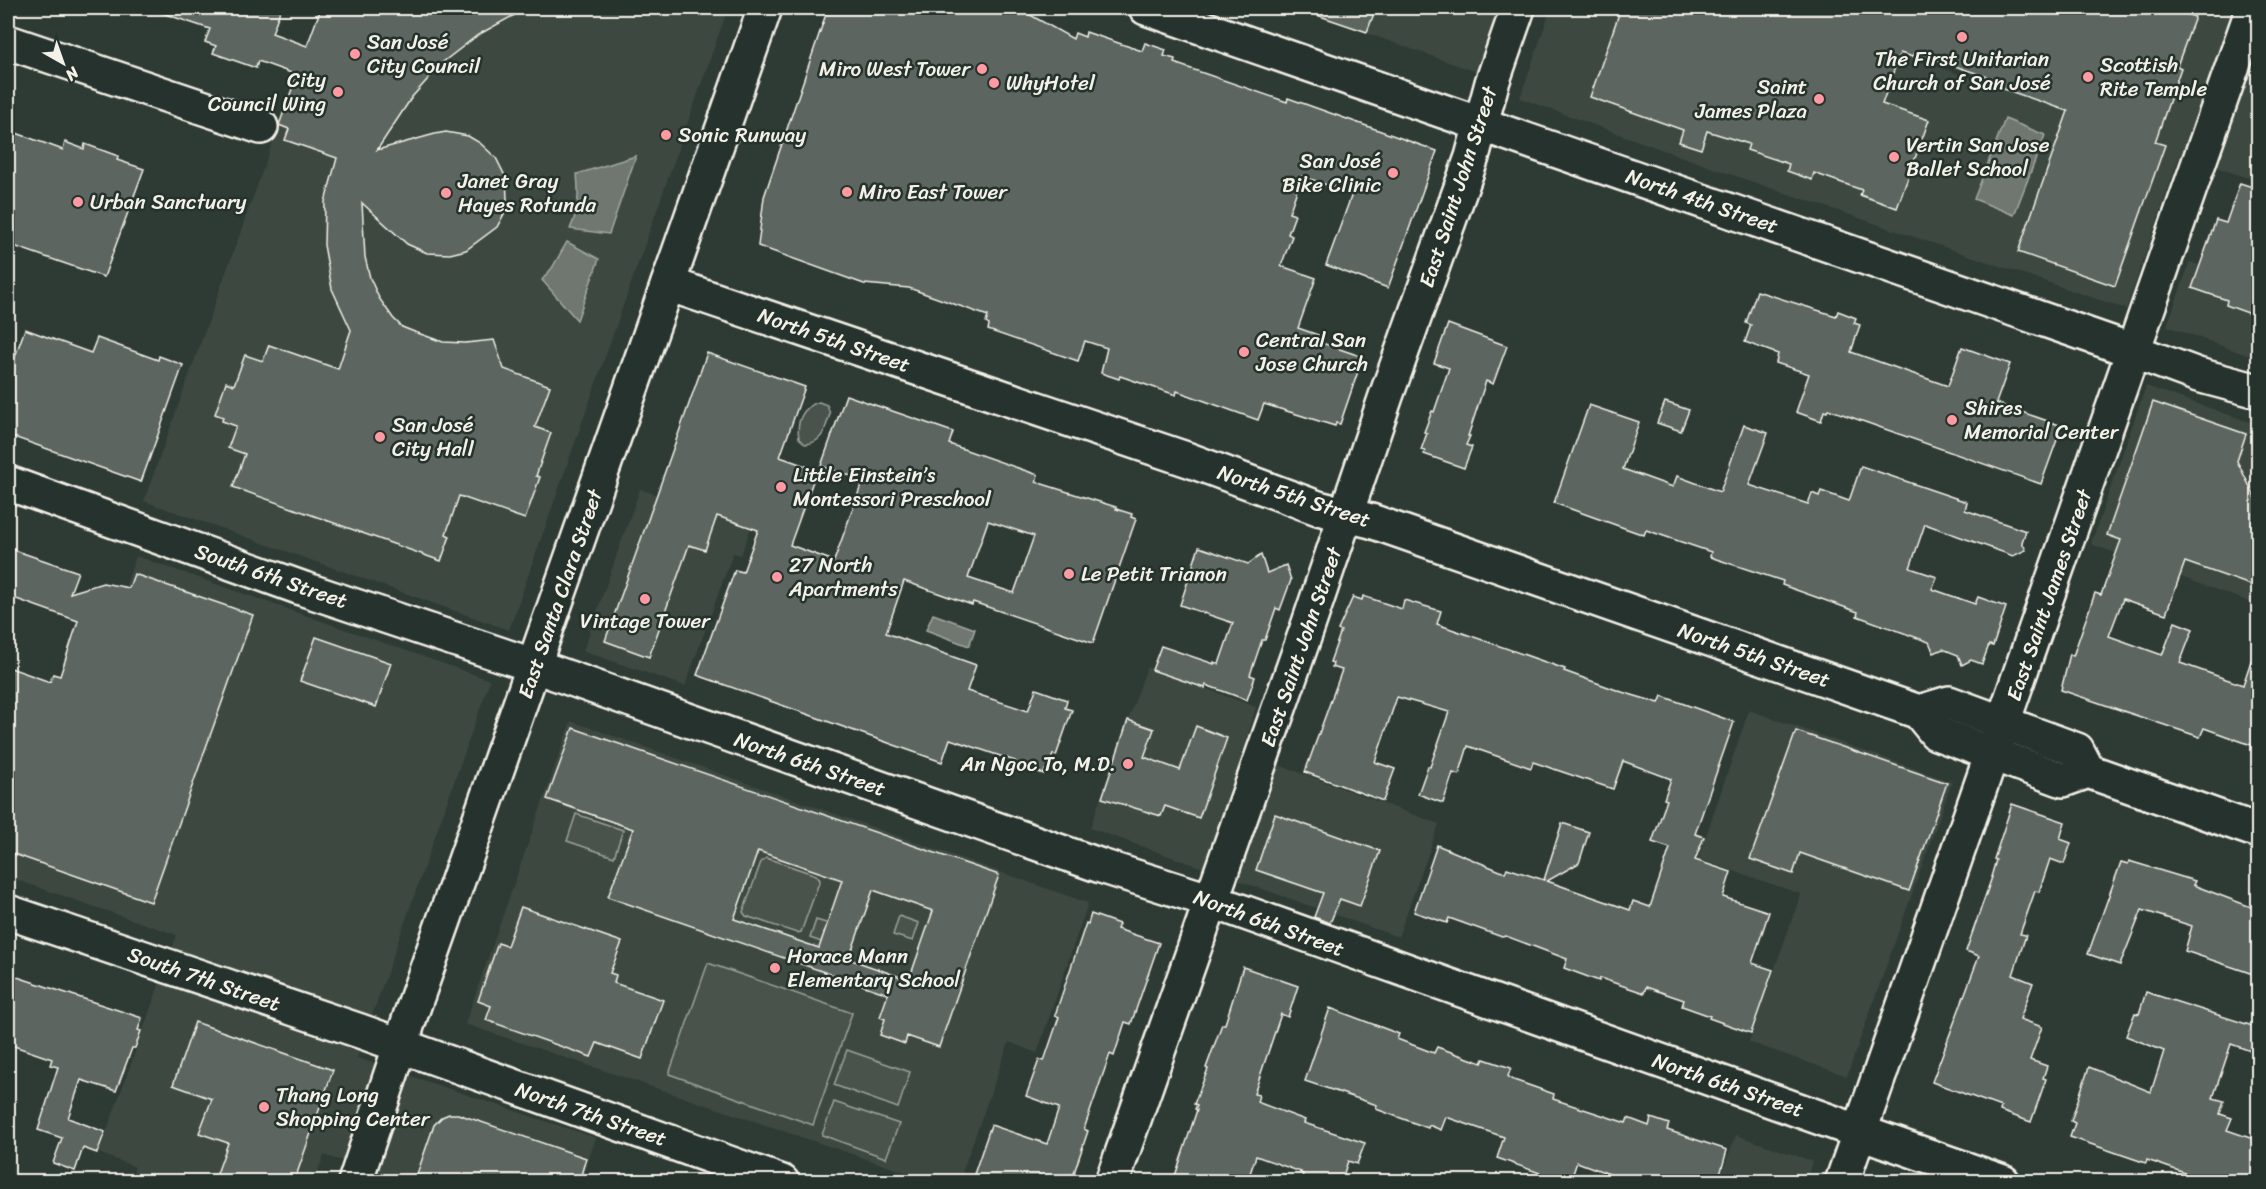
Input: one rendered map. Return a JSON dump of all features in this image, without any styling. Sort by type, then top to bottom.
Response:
[{"type":"street","name":"East Santa Clara Street","points":[[355,1182],[765,8]]},
{"type":"street","name":"North 4th Street","points":[[1146,8],[2198,375],[2259,391]]},
{"type":"street","name":"East Saint John Street","points":[[1112,1182],[1212,901],[1386,396],[1472,157],[1518,8]]},
{"type":"street","name":"East Saint James Street","points":[[1842,1182],[2253,8]]},
{"type":"street","points":[[8,42],[261,127]]},
{"type":"street","name":"North 5th Street","points":[[668,284],[1189,460],[1318,507],[1371,521],[1919,712],[1936,733],[2063,780],[2088,771]]},
{"type":"street","name":"South 6th Street","points":[[8,483],[304,589],[535,666]]},
{"type":"street","name":"North 6th Street","points":[[535,666],[1090,862],[1212,901],[2003,1182]]},
{"type":"street","points":[[1919,712],[1949,703],[2077,750],[2088,771],[2259,831]]},
{"type":"street","name":"South 7th Street","points":[[8,912],[401,1047]]},
{"type":"street","name":"North 7th Street","points":[[401,1047],[783,1182]]},
{"type":"shaded area","points":[[321,8],[728,8],[509,630],[144,501]]},
{"type":"shaded area","points":[[1315,8],[1500,8],[1477,72],[1312,14]]},
{"type":"shaded area","points":[[1551,8],[1931,8],[1914,59],[1989,84],[2016,8],[2242,8],[2258,13],[2258,181],[2180,155],[2126,309],[1724,172],[1520,98]]},
{"type":"shaded area","points":[[2005,119],[2045,135],[2014,215],[1974,199]]},
{"type":"shaded area","points":[[636,156],[609,234],[570,229],[578,202],[577,174]]},
{"type":"shaded area","points":[[567,242],[599,259],[577,320],[542,280]]},
{"type":"shaded area","points":[[2190,262],[2258,285],[2258,359],[2167,326]]},
{"type":"shaded area","points":[[2146,386],[2258,425],[2258,605],[2091,544]]},
{"type":"shaded area","points":[[819,402],[827,405],[830,414],[827,425],[820,438],[805,444],[799,438],[798,426],[801,416],[808,407]]},
{"type":"shaded area","points":[[640,489],[751,527],[741,555],[733,553],[685,686],[583,651]]},
{"type":"shaded area","points":[[136,556],[490,680],[357,1058],[596,1138],[581,1181],[403,1181],[324,1155],[314,1181],[131,1181],[135,1167],[99,1153],[177,935],[8,877],[8,695],[79,720]]},
{"type":"shaded area","points":[[933,614],[975,629],[969,646],[926,630]]},
{"type":"shaded area","points":[[1147,667],[1256,707],[1243,752],[1439,824],[1398,937],[1090,828]]},
{"type":"shaded area","points":[[1749,710],[1952,782],[1847,1076],[1749,1042],[1801,894],[1698,859]]},
{"type":"shaded area","name":"Horace Mann Elementary School","points":[[571,721],[1088,903],[1037,1053],[1009,1042],[959,1181],[932,1181],[465,1024]]},
{"type":"shaded area","points":[[576,814],[623,830],[614,857],[567,841]]},
{"type":"shaded area","points":[[766,858],[816,875],[820,880],[801,932],[797,933],[746,916],[743,912],[761,862]]},
{"type":"shaded area","points":[[899,916],[919,923],[913,941],[893,935]]},
{"type":"shaded area","points":[[816,920],[836,926],[830,945],[810,938]]},
{"type":"shaded area","points":[[708,963],[852,1013],[813,1125],[669,1074]]},
{"type":"shaded area","points":[[847,1050],[910,1072],[898,1108],[834,1085]]},
{"type":"shaded area","points":[[834,1102],[899,1124],[886,1158],[822,1135]]},
{"type":"shaded area","points":[[1736,1135],[1812,1161],[1806,1181],[1719,1181]]},
{"type":"building","points":[[157,8],[281,8],[272,33],[307,46],[321,8],[527,8],[478,35],[443,62],[412,97],[377,150],[446,132],[468,136],[480,143],[496,158],[506,178],[505,212],[497,227],[466,250],[450,254],[427,253],[407,244],[362,203],[365,257],[370,278],[379,298],[402,327],[443,342],[465,343],[494,340],[504,369],[550,386],[535,427],[551,433],[536,476],[540,477],[525,519],[459,496],[446,534],[450,536],[441,561],[233,487],[245,454],[228,448],[236,426],[222,421],[223,417],[215,414],[226,382],[234,385],[245,355],[263,361],[269,345],[338,369],[351,330],[332,289],[324,245],[325,202],[337,158],[285,140],[289,129],[279,125],[297,75],[258,61],[256,68],[213,53],[216,46],[205,42],[210,29],[156,11]]},
{"type":"building","points":[[828,8],[1018,8],[1073,39],[1075,33],[1085,37],[1086,32],[1142,51],[1145,43],[1166,50],[1164,56],[1175,59],[1174,63],[1287,102],[1288,98],[1437,151],[1388,288],[1326,265],[1352,194],[1302,176],[1289,213],[1295,215],[1288,234],[1292,236],[1281,266],[1316,278],[1298,328],[1318,335],[1316,341],[1363,357],[1340,424],[1336,423],[1335,426],[1264,404],[1258,420],[1177,391],[1176,395],[1120,376],[1119,379],[1101,373],[1107,348],[1085,341],[1078,361],[988,330],[989,325],[986,323],[988,316],[909,288],[864,284],[758,246],[764,197]]},
{"type":"building","points":[[1306,8],[1376,8],[1367,32],[1305,11]]},
{"type":"building","points":[[1621,8],[2168,8],[2195,17],[2177,66],[2181,68],[2155,142],[2165,145],[2115,286],[2018,252],[2068,111],[1995,86],[1997,80],[1915,53],[1913,57],[1900,53],[1882,104],[1929,120],[1897,208],[1860,195],[1862,190],[1814,173],[1812,180],[1787,171],[1789,164],[1747,150],[1749,144],[1707,131],[1701,149],[1679,142],[1683,130],[1590,97]]},
{"type":"building","name":"Urban Sanctuary","points":[[8,130],[63,150],[65,142],[84,149],[85,144],[118,156],[117,160],[144,169],[104,277],[8,244]]},
{"type":"building","points":[[2240,183],[2259,189],[2259,317],[2226,305],[2227,300],[2192,288],[2216,220],[2226,223]]},
{"type":"building","points":[[1757,291],[1836,316],[1838,311],[1856,318],[1854,323],[1860,325],[1851,352],[1948,386],[1962,347],[2010,364],[1996,403],[2062,426],[2041,484],[1828,409],[1827,412],[1824,411],[1821,421],[1796,412],[1809,374],[1776,363],[1778,354],[1745,342],[1751,325],[1746,323]]},
{"type":"building","points":[[1448,324],[1507,346],[1493,384],[1486,381],[1468,436],[1470,436],[1466,445],[1472,447],[1464,468],[1424,454],[1425,451],[1421,450],[1427,433],[1424,432],[1432,411],[1434,412],[1449,368],[1434,363]]},
{"type":"building","points":[[25,329],[91,353],[97,338],[158,360],[159,356],[183,365],[141,482],[8,435],[8,376]]},
{"type":"building","points":[[707,353],[805,387],[780,457],[817,470],[790,545],[834,561],[863,480],[821,466],[846,395],[953,432],[949,444],[1038,475],[1036,482],[1116,507],[1116,509],[1132,514],[1131,517],[1136,519],[1093,643],[904,581],[886,633],[976,665],[967,691],[1028,711],[1036,689],[1067,700],[1065,708],[1072,710],[1056,756],[1053,754],[1048,770],[1045,770],[1044,774],[1014,764],[1015,761],[950,739],[942,762],[697,675],[735,570],[743,572],[758,530],[717,516],[705,550],[689,545],[649,657],[605,641]],"holes":[[[988,521],[1034,536],[1014,593],[968,578]]]},
{"type":"building","points":[[1665,402],[1689,410],[1681,431],[1657,423]]},
{"type":"building","points":[[2153,402],[2246,434],[2237,461],[2259,505],[2259,588],[2185,562],[2166,614],[2123,599],[2109,636],[2162,655],[2175,622],[2193,629],[2180,663],[2243,685],[2255,649],[2259,649],[2259,733],[2254,746],[2204,728],[2200,737],[2061,690],[2070,654],[2073,656],[2095,593],[2101,595],[2121,540],[2107,535]]},
{"type":"building","points":[[1589,405],[1639,422],[1623,469],[1673,487],[1677,476],[1720,492],[1744,425],[1768,433],[1749,485],[1808,504],[1812,493],[1819,496],[1821,491],[1849,501],[1861,466],[1967,502],[1965,510],[2026,531],[2022,542],[2026,550],[2013,556],[1925,524],[1910,568],[1937,577],[1932,589],[1975,604],[1978,597],[2006,607],[1993,646],[1989,645],[1982,664],[1971,660],[1962,665],[1958,655],[1943,649],[1934,653],[1929,642],[1857,616],[1858,612],[1782,585],[1783,581],[1710,557],[1711,552],[1646,530],[1644,535],[1554,503]]},
{"type":"building","points":[[1199,547],[1248,564],[1261,555],[1267,573],[1286,565],[1291,580],[1280,610],[1276,608],[1265,640],[1262,640],[1250,675],[1255,677],[1247,700],[1206,685],[1205,688],[1152,670],[1161,646],[1219,664],[1233,623],[1180,605]]},
{"type":"building","points":[[8,548],[78,572],[70,593],[103,583],[129,588],[134,574],[253,615],[151,902],[8,852],[8,667],[50,682],[53,674],[60,676],[78,621],[8,596]]},
{"type":"building","points":[[1363,596],[1402,609],[1404,600],[1441,611],[1437,624],[1565,669],[1564,671],[1622,692],[1659,703],[1662,696],[1734,722],[1695,834],[1704,837],[1695,860],[1731,872],[1723,897],[1769,912],[1752,963],[1773,970],[1751,1033],[1682,1006],[1684,1000],[1646,987],[1644,993],[1600,978],[1599,981],[1564,968],[1567,959],[1506,936],[1502,937],[1449,918],[1447,923],[1414,912],[1437,845],[1505,873],[1507,868],[1544,880],[1562,823],[1589,832],[1579,863],[1547,881],[1630,910],[1633,901],[1650,907],[1670,848],[1652,842],[1667,800],[1664,799],[1671,779],[1623,761],[1613,789],[1533,762],[1531,768],[1468,746],[1459,775],[1453,773],[1443,803],[1418,794],[1449,712],[1397,697],[1375,762],[1395,769],[1383,801],[1305,772],[1342,670],[1332,667],[1333,663],[1330,662],[1341,631],[1338,630],[1353,597],[1362,600]]},
{"type":"building","points":[[316,637],[391,663],[376,707],[300,681]]},
{"type":"building","points":[[1128,720],[1154,729],[1144,757],[1180,770],[1196,726],[1227,738],[1199,818],[1165,806],[1161,816],[1102,798]]},
{"type":"building","points":[[573,728],[999,875],[939,1047],[907,1036],[905,1044],[880,1035],[885,1019],[880,1017],[888,994],[608,897],[633,829],[547,799]],"holes":[[[758,851],[842,880],[819,948],[734,919]],[[873,890],[933,911],[909,980],[849,959]]]},
{"type":"building","points":[[1796,731],[1947,783],[1909,891],[1800,853],[1793,874],[1750,859]]},
{"type":"building","points":[[2012,804],[2065,822],[2060,839],[2071,843],[2064,864],[2050,859],[2039,892],[2035,891],[2020,934],[2026,935],[2013,975],[2033,983],[2020,1019],[2042,1027],[2030,1060],[2047,1066],[2043,1078],[2046,1079],[2031,1122],[2000,1111],[2001,1107],[1932,1082],[1979,956],[1966,951],[1992,877],[1996,860],[1994,859]]},
{"type":"building","points":[[1275,814],[1380,851],[1360,906],[1340,899],[1330,923],[1314,917],[1323,893],[1256,870]]},
{"type":"building","points":[[2129,861],[2195,881],[2193,885],[2259,910],[2259,959],[2253,974],[2185,951],[2192,926],[2142,910],[2120,965],[2088,954],[2121,862],[2128,864]]},
{"type":"building","points":[[521,907],[622,942],[610,973],[616,975],[614,983],[663,1000],[642,1059],[597,1043],[591,1057],[486,1020],[491,1006],[478,1001],[498,943],[507,946]]},
{"type":"building","points":[[1091,914],[1119,924],[1117,929],[1159,943],[1131,1024],[1125,1022],[1114,1056],[1110,1054],[1084,1129],[1088,1131],[1071,1182],[985,1182],[973,1177],[991,1125],[1047,1144],[1059,1108],[1026,1096],[1039,1060],[1044,1061],[1059,1017],[1055,1015]]},
{"type":"building","points":[[1243,967],[1298,986],[1288,1017],[1281,1014],[1254,1094],[1259,1095],[1257,1102],[1305,1120],[1304,1123],[1365,1143],[1357,1164],[1348,1161],[1341,1182],[1301,1182],[1303,1174],[1301,1172],[1256,1156],[1247,1182],[1173,1182],[1197,1110],[1195,1109],[1197,1105],[1194,1104],[1222,1024],[1225,1024]]},
{"type":"building","points":[[8,974],[142,1018],[138,1030],[141,1031],[135,1048],[132,1048],[116,1091],[81,1080],[68,1118],[105,1132],[97,1153],[83,1148],[75,1171],[53,1163],[62,1138],[38,1130],[58,1067],[50,1065],[52,1059],[8,1044]]},
{"type":"building","points":[[2146,992],[2259,1028],[2259,1054],[2231,1044],[2213,1098],[2224,1101],[2220,1114],[2232,1118],[2227,1130],[2259,1141],[2259,1172],[2255,1182],[2211,1182],[2070,1137],[2075,1123],[2071,1121],[2089,1067],[2151,1092],[2164,1051],[2126,1036],[2135,1013],[2139,1014]]},
{"type":"building","points":[[1330,1008],[1399,1034],[1397,1039],[1434,1053],[1437,1047],[1482,1063],[1484,1059],[1511,1068],[1508,1076],[1511,1079],[1554,1094],[1553,1099],[1626,1123],[1628,1118],[1649,1126],[1651,1118],[1669,1124],[1667,1130],[1727,1150],[1718,1182],[1631,1182],[1577,1162],[1570,1182],[1552,1182],[1539,1177],[1540,1173],[1497,1158],[1504,1137],[1446,1117],[1441,1130],[1429,1125],[1428,1128],[1376,1109],[1377,1105],[1305,1081]]},
{"type":"building","name":"Thang Long Shopping Center","points":[[195,1022],[333,1070],[294,1182],[214,1182],[228,1143],[199,1133],[212,1099],[173,1085]]},
{"type":"building","points":[[449,1114],[458,1114],[586,1158],[579,1182],[429,1182],[416,1177],[434,1125]]},
{"type":"place","name":"The First Unitarian Church of San José","points":[[1962,37]]},
{"type":"place","name":"San José City Council","points":[[355,54]]},
{"type":"place","name":"Miro West Tower","points":[[982,69]]},
{"type":"place","name":"Scottish Rite Temple","points":[[2088,77]]},
{"type":"place","name":"WhyHotel","points":[[994,83]]},
{"type":"place","name":"City Council Wing","points":[[338,92]]},
{"type":"place","name":"Saint James Plaza","points":[[1819,99]]},
{"type":"place","name":"Sonic Runway","points":[[666,135]]},
{"type":"place","name":"Vertin San Jose Ballet School","points":[[1894,157]]},
{"type":"place","name":"San José Bike Clinic","points":[[1393,173]]},
{"type":"place","name":"Miro East Tower","points":[[847,192]]},
{"type":"place","name":"Janet Gray Hayes Rotunda","points":[[446,193]]},
{"type":"place","name":"Urban Sanctuary","points":[[78,202]]},
{"type":"place","name":"Central San Jose Church","points":[[1244,352]]},
{"type":"place","name":"Shires Memorial Center","points":[[1952,420]]},
{"type":"place","name":"San José City Hall","points":[[380,437]]},
{"type":"place","name":"Little Einstein’s Montessori Preschool","points":[[781,487]]},
{"type":"place","name":"Le Petit Trianon","points":[[1069,574]]},
{"type":"place","name":"27 North Apartments","points":[[777,577]]},
{"type":"place","name":"Vintage Tower","points":[[645,599]]},
{"type":"place","name":"An Ngoc To, M.D.","points":[[1128,764]]},
{"type":"place","name":"Horace Mann Elementary School","points":[[775,968]]},
{"type":"place","name":"Thang Long Shopping Center","points":[[264,1107]]}]
